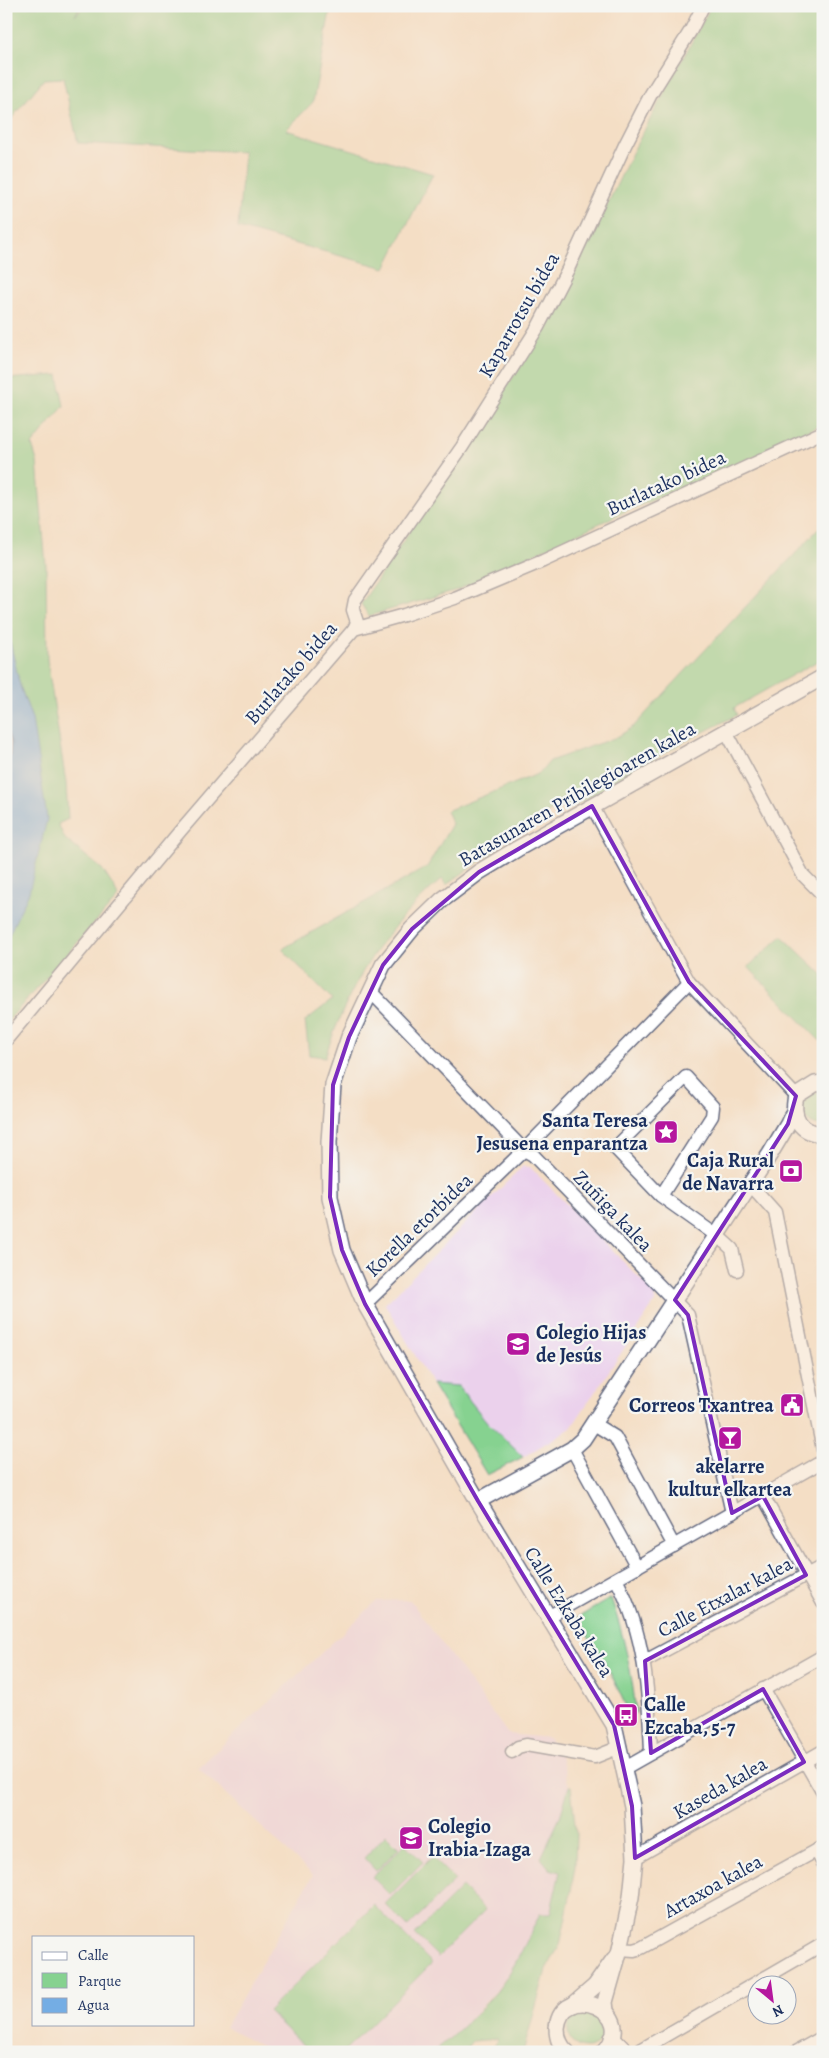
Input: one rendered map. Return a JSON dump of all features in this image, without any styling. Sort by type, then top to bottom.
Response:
[{"type":"street","name":"Kaparrotsu bidea","points":[[354,629],[357,622],[353,610],[355,600],[462,447],[538,327],[568,269],[625,145],[651,94],[691,30],[703,6]]},
{"type":"street","name":"Burlatako bidea","points":[[6,1040],[181,830],[354,629],[455,598],[543,561],[823,432]]},
{"type":"street","name":"Batasunaren Pribilegioaren kalea","points":[[478,1501],[365,1304],[342,1250],[330,1197],[329,1142],[333,1085],[349,1037],[383,965],[412,929],[442,900],[479,872],[592,806],[823,677]]},
{"type":"street","points":[[726,731],[803,875],[823,894]]},
{"type":"street","points":[[592,806],[689,982],[795,1103],[796,1119],[817,1133]]},
{"type":"street","name":"Korella etorbidea","points":[[365,1304],[524,1150],[689,982]]},
{"type":"street","name":"Zuñiga kalea","points":[[370,990],[524,1150],[533,1155],[688,1315],[732,1513]]},
{"type":"street","points":[[660,1196],[712,1116],[713,1107],[686,1077],[615,1148],[660,1196],[716,1235],[732,1249],[737,1270]]},
{"type":"street","points":[[478,1501],[572,1449],[583,1439],[770,1154],[788,1124],[795,1103],[815,1084],[823,1083]]},
{"type":"street","points":[[770,1154],[786,1140],[817,1133]]},
{"type":"street","points":[[749,1184],[775,1212],[823,1450]]},
{"type":"street","points":[[594,1424],[615,1437],[674,1546]]},
{"type":"street","points":[[572,1449],[637,1567]]},
{"type":"street","points":[[548,1617],[823,1462]]},
{"type":"street","points":[[763,1496],[823,1603]]},
{"type":"street","name":"Calle Ezkaba kalea","points":[[478,1501],[614,1725],[620,1746],[632,1806],[635,1858],[631,1896],[620,1949],[605,2002],[606,2011]]},
{"type":"street","name":"Calle Etxalar kalea","points":[[645,1661],[823,1566]]},
{"type":"street","name":"Calle Ezkaba kalea","points":[[616,1579],[629,1609],[645,1661],[651,1753]]},
{"type":"street","points":[[625,1768],[823,1656]]},
{"type":"street","points":[[763,1689],[823,1793]]},
{"type":"street","points":[[512,1752],[518,1747],[526,1745],[595,1757],[620,1746]]},
{"type":"street","name":"Kaseda kalea","points":[[635,1858],[823,1751]]},
{"type":"street","points":[[819,1849],[823,1863]]},
{"type":"street","name":"Artaxoa kalea","points":[[620,1949],[634,1950],[641,1948],[819,1849]]},
{"type":"street","points":[[637,2052],[823,1944]]},
{"type":"street","name":"Calle Ezkaba kalea","points":[[567,2009],[595,1986],[620,1949]]},
{"type":"street","points":[[561,2048],[558,2024],[561,2016],[573,2005],[587,2002],[601,2007],[606,2011],[611,2020],[614,2029],[612,2038],[604,2052]]},
{"type":"street","points":[[796,2052],[823,2037]]},
{"type":"street","points":[[612,2038],[626,2052]]},
{"type":"highlighted area","points":[[592,806],[689,982],[796,1096],[788,1124],[675,1300],[688,1315],[732,1513],[763,1496],[806,1575],[645,1661],[651,1753],[763,1689],[804,1762],[635,1858],[632,1806],[614,1725],[478,1501],[365,1304],[342,1250],[330,1197],[333,1085],[349,1037],[383,965],[412,929],[479,872]]},
{"type":"shaded area","name":"Colegio Hijas de Jesús","points":[[523,1166],[530,1167],[654,1293],[655,1302],[571,1428],[523,1457],[487,1422],[458,1386],[432,1384],[385,1304]]},
{"type":"shaded area","name":"Colegio Irabia-Izaga","points":[[410,1600],[508,1734],[549,1738],[561,1757],[569,1786],[560,1817],[541,1858],[560,1871],[550,1914],[497,1990],[455,2035],[433,2052],[272,2052],[225,2027],[313,1875],[198,1768],[377,1601]]},
{"type":"green space","points":[[6,6],[80,6],[75,16],[84,6],[331,6],[313,102],[286,130],[433,174],[385,268],[238,228],[244,152],[78,143],[63,78],[44,79],[10,120],[6,152]]},
{"type":"green space","points":[[711,6],[823,6],[823,424],[726,470],[624,512],[457,590],[369,616],[361,604],[555,314],[632,153]]},
{"type":"green space","points":[[58,375],[64,406],[32,445],[37,461],[46,566],[47,659],[66,783],[68,819],[58,824],[65,839],[102,869],[118,897],[6,1023],[6,941],[8,938],[32,719],[20,686],[6,624],[6,379]]},
{"type":"green space","points":[[823,524],[823,658],[734,708],[737,715],[680,744],[569,809],[565,803],[496,841],[500,847],[446,885],[442,879],[402,918],[370,959],[357,981],[325,1057],[309,1055],[305,1021],[332,1000],[282,949],[427,867],[452,824],[446,811],[540,773],[550,761],[617,737],[633,727]]},
{"type":"green space","points":[[782,936],[823,975],[823,1037],[820,1041],[748,967]]},
{"type":"green space","points":[[816,1092],[823,1092],[823,1126],[814,1125],[804,1115],[802,1106],[810,1095]]},
{"type":"green space","points":[[432,1384],[458,1386],[487,1422],[523,1457],[487,1475]]},
{"type":"green space","points":[[611,1598],[624,1640],[630,1668],[636,1713],[630,1715],[612,1676],[577,1618]]},
{"type":"green space","points":[[569,1786],[571,1786],[576,1834],[575,1866],[570,1897],[560,1945],[546,1970],[523,2052],[493,2052],[497,2039],[472,2041],[463,2052],[433,2052],[466,2023],[497,1991],[515,1963],[540,1914],[550,1914],[560,1872],[550,1869],[541,1858],[560,1817]]},
{"type":"green space","points":[[386,1835],[399,1848],[376,1871],[364,1858]]},
{"type":"green space","points":[[405,1844],[423,1862],[390,1895],[372,1877]]},
{"type":"green space","points":[[432,1857],[455,1880],[408,1927],[385,1904]]},
{"type":"green space","points":[[462,1887],[485,1910],[438,1957],[415,1934]]},
{"type":"green space","points":[[374,1905],[432,1963],[343,2052],[310,2052],[268,2011]]},
{"type":"green space","points":[[586,2012],[593,2013],[599,2017],[603,2023],[603,2037],[599,2043],[593,2047],[586,2048],[579,2047],[573,2043],[569,2037],[568,2030],[569,2023],[573,2017],[579,2013]]},
{"type":"water","points":[[6,624],[20,686],[32,719],[47,819],[29,892],[6,941],[6,800],[11,743],[6,727]]},
{"type":"place","name":"Santa Teresa Jesusena enparantza","points":[[666,1132]]},
{"type":"place","name":"Caja Rural de Navarra","points":[[791,1171]]},
{"type":"place","name":"Colegio Hijas de Jesús","points":[[518,1344]]},
{"type":"place","name":"Correos Txantrea","points":[[792,1405]]},
{"type":"place","name":"akelarre kultur elkartea","points":[[730,1438]]},
{"type":"place","name":"Calle Ezcaba, 5-7","points":[[626,1715]]},
{"type":"place","name":"Colegio Irabia-Izaga","points":[[411,1838]]}]
